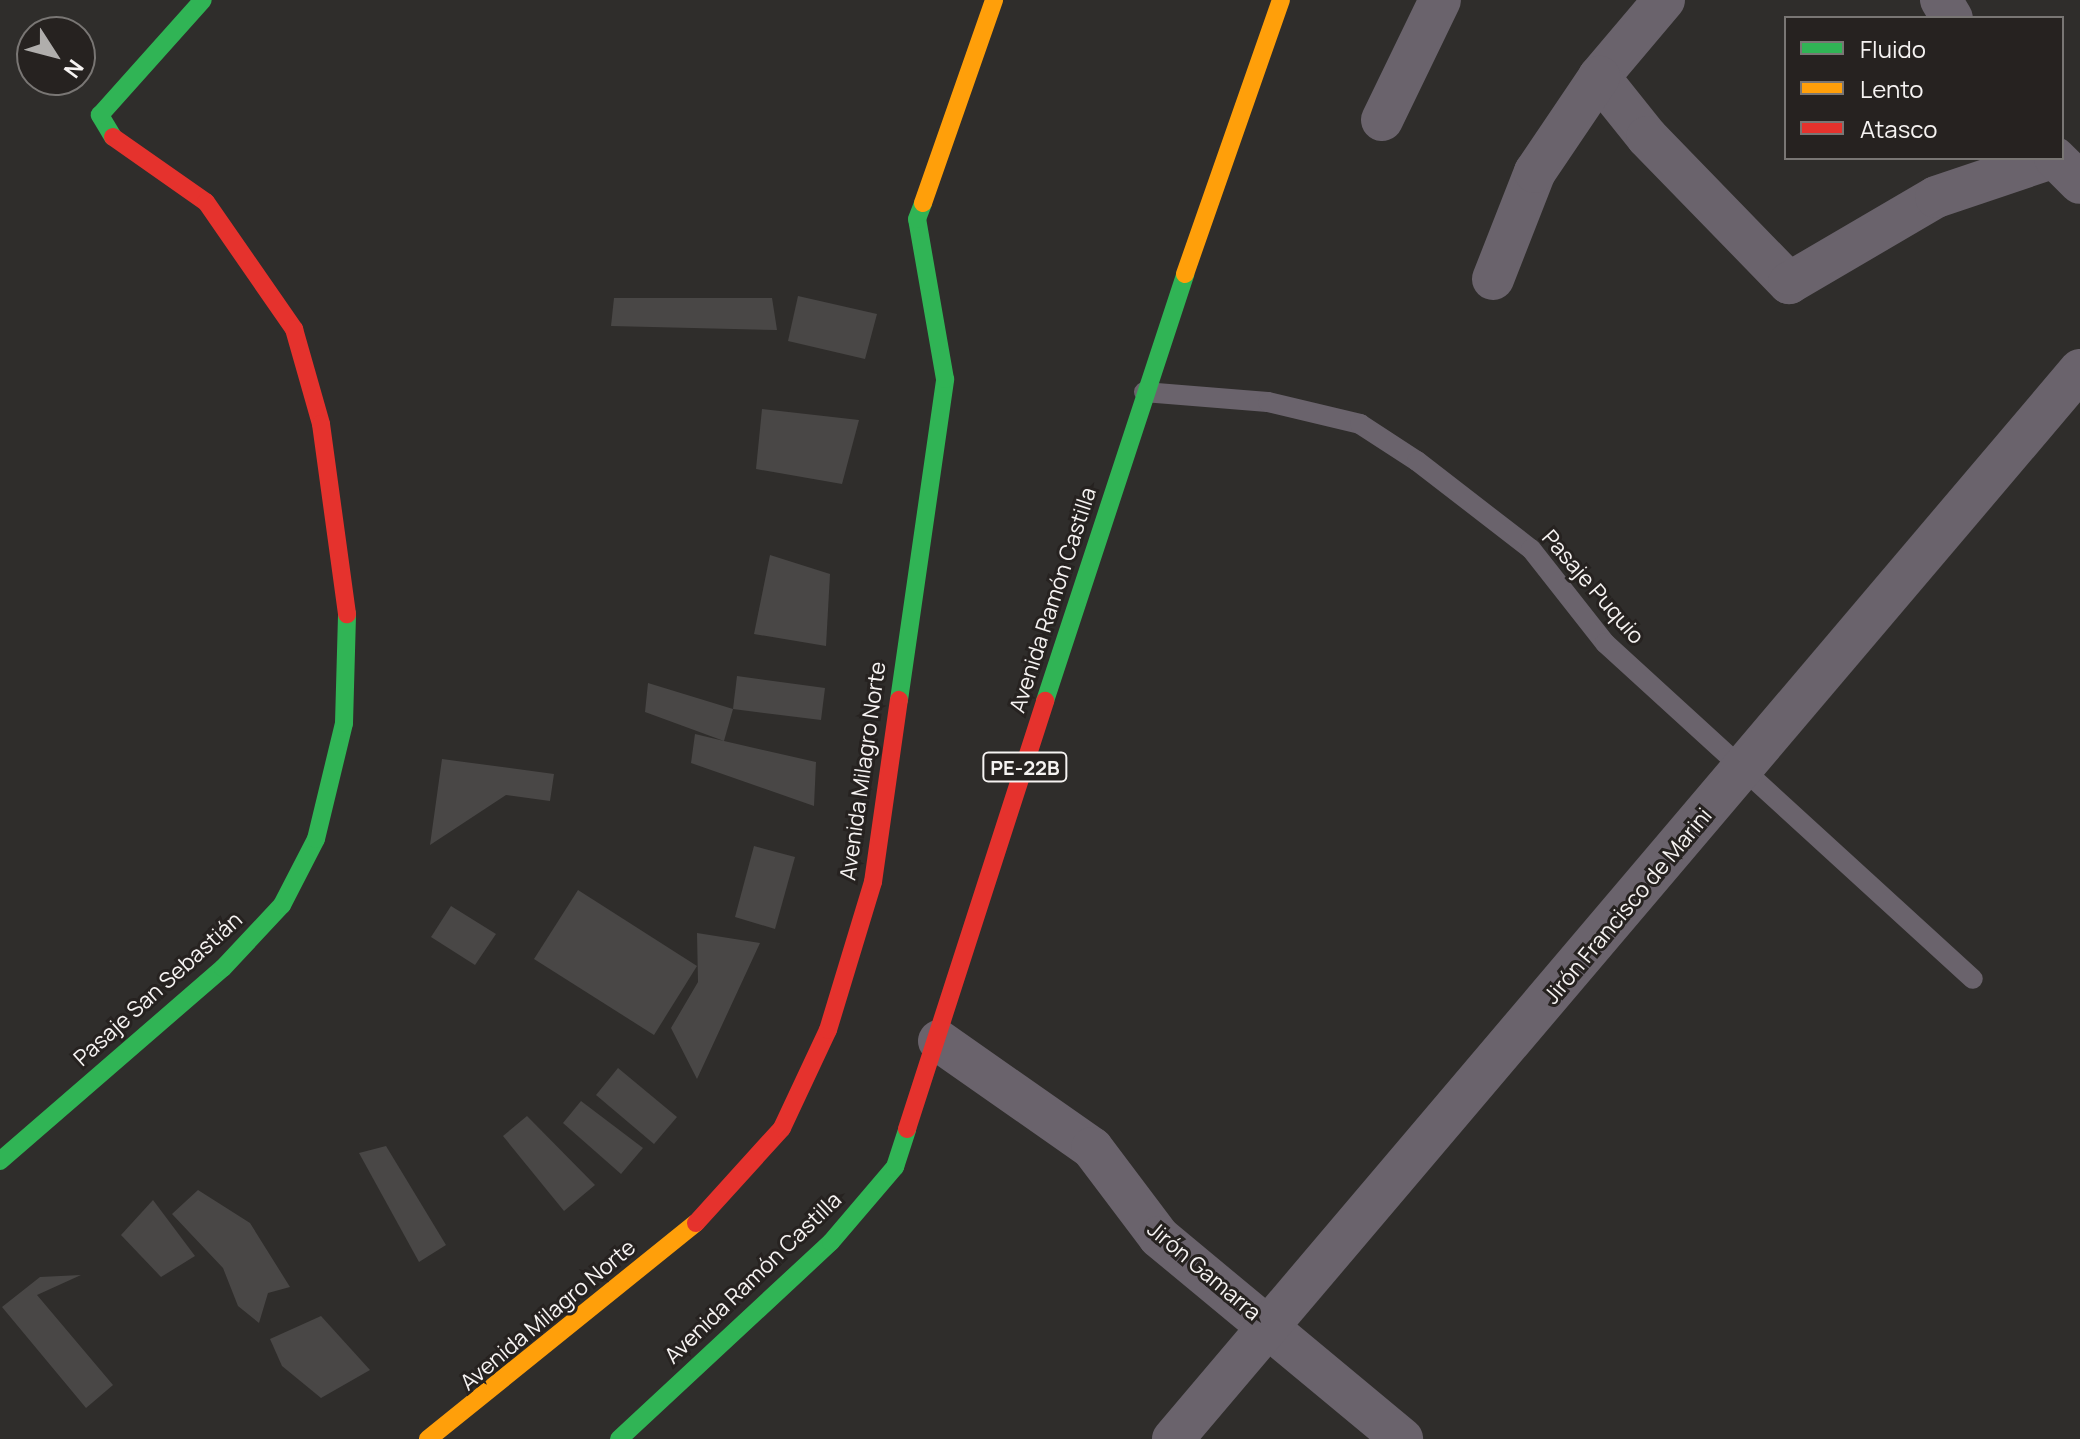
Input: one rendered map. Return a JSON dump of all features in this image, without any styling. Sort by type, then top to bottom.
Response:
[{"type":"main road","name":"Pasaje San Sebastián","points":[[0,1161],[223,968],[282,905],[316,839],[344,723],[347,599],[321,424],[294,329],[206,202],[104,131],[100,115],[203,0]]},
{"type":"main road","name":"Avenida Milagro Norte","points":[[438,1436],[693,1226],[782,1128],[828,1030],[873,882],[945,379],[917,219],[994,0]]},
{"type":"main road","name":"Avenida Ramón Castilla","points":[[619,1439],[831,1242],[895,1167],[939,1041],[1144,392],[1281,0]]},
{"type":"street","points":[[1382,120],[1440,0]]},
{"type":"street","points":[[1493,279],[1535,172],[1599,77],[1664,0]]},
{"type":"street","points":[[1599,77],[1647,137],[1789,283],[1936,197],[2048,160]]},
{"type":"street","points":[[2056,160],[2080,183]]},
{"type":"street","name":"Jirón Francisco de Marini","points":[[1173,1439],[2080,370]]},
{"type":"street","name":"Jirón Gamarra","points":[[939,1041],[1092,1148],[1159,1237],[1270,1326],[1402,1439]]},
{"type":"lane","name":"Pasaje Puquio","points":[[1144,392],[1268,402],[1360,424],[1531,549],[1605,643],[1973,979]]},
{"type":"building","points":[[798,296],[877,314],[865,359],[788,341]]},
{"type":"building","points":[[614,298],[772,298],[777,330],[611,326]]},
{"type":"building","points":[[762,409],[859,420],[842,484],[756,469]]},
{"type":"building","points":[[770,555],[830,574],[826,646],[754,634]]},
{"type":"building","points":[[737,676],[825,688],[821,720],[733,709]]},
{"type":"building","points":[[648,683],[733,709],[724,741],[645,712]]},
{"type":"building","points":[[695,734],[816,762],[814,806],[691,763]]},
{"type":"building","points":[[442,759],[554,774],[550,801],[506,795],[430,845]]},
{"type":"building","points":[[754,846],[795,857],[775,929],[735,917]]},
{"type":"building","points":[[578,890],[697,966],[654,1035],[534,959]]},
{"type":"building","points":[[451,906],[496,934],[475,965],[431,937]]},
{"type":"building","points":[[697,933],[760,943],[697,1079],[671,1028],[698,982]]},
{"type":"building","points":[[618,1068],[677,1117],[654,1144],[596,1095]]},
{"type":"building","points":[[581,1101],[643,1148],[621,1174],[563,1123]]},
{"type":"building","points":[[527,1116],[595,1185],[564,1211],[503,1136]]},
{"type":"building","points":[[386,1146],[446,1245],[419,1262],[359,1153]]},
{"type":"building","points":[[198,1190],[250,1223],[290,1287],[268,1293],[259,1323],[238,1306],[223,1268],[172,1214]]},
{"type":"building","points":[[153,1200],[195,1256],[161,1277],[121,1235]]},
{"type":"building","points":[[81,1275],[37,1295],[113,1385],[86,1408],[2,1307],[40,1277]]},
{"type":"building","points":[[321,1316],[370,1370],[321,1398],[282,1366],[270,1339]]},
{"type":"traffic: fast","points":[[113,137],[100,115],[203,0]]},
{"type":"traffic: fast","points":[[899,700],[945,379],[917,219],[923,203]]},
{"type":"traffic: fast","points":[[1045,701],[1185,274]]},
{"type":"traffic: fast","points":[[0,1161],[223,968],[282,905],[316,839],[344,723],[347,614]]},
{"type":"traffic: fast","points":[[619,1439],[831,1242],[895,1167],[907,1129]]},
{"type":"traffic: slow","points":[[923,203],[994,0]]},
{"type":"traffic: slow","points":[[1185,274],[1281,0]]},
{"type":"traffic: slow","points":[[428,1439],[696,1223]]},
{"type":"traffic: jam","points":[[113,137],[206,202],[294,329],[321,424],[347,614]]},
{"type":"traffic: jam","points":[[696,1223],[782,1128],[828,1030],[873,882],[899,700]]},
{"type":"traffic: jam","points":[[907,1129],[1045,701]]}]
